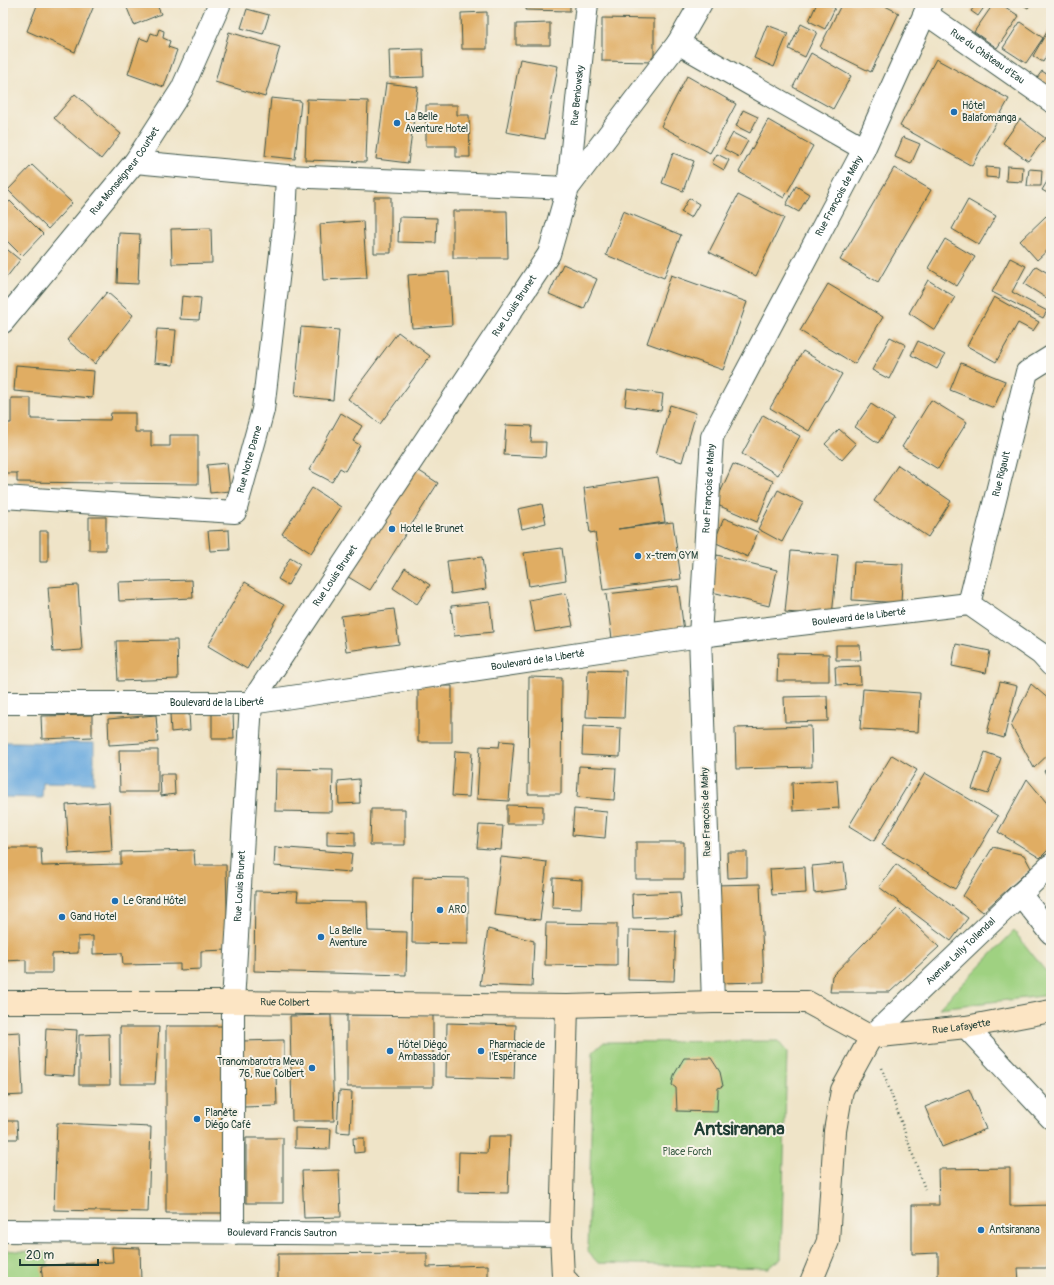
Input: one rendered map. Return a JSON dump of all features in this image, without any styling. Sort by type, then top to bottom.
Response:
[{"type":"main road","name":"Rue Colbert","points":[[3,1002],[233,1002],[567,1006],[713,1002],[807,1002],[871,1037]]},
{"type":"main road","points":[[567,1006],[562,1235],[563,1277],[568,1282]]},
{"type":"main road","name":"Rue Lafayette","points":[[871,1037],[966,1028],[1051,1011]]},
{"type":"main road","points":[[811,1282],[828,1241],[835,1131],[842,1090],[871,1037]]},
{"type":"street","name":"Rue Monseigneur Courbet","points":[[3,322],[135,162],[182,89],[220,3]]},
{"type":"street","name":"Rue Beniowsky","points":[[568,188],[587,3]]},
{"type":"street","name":"Rue Louis Brunet","points":[[233,1233],[233,1002],[251,703],[549,254],[568,188],[678,43],[701,3]]},
{"type":"street","name":"Rue du Château d'Eau","points":[[928,8],[1051,100]]},
{"type":"street","name":"Rue François de Mahy","points":[[713,1002],[700,636],[712,437],[864,149],[928,8]]},
{"type":"street","points":[[678,43],[864,149]]},
{"type":"street","points":[[135,162],[287,176],[568,188]]},
{"type":"street","name":"Rue Notre Dame","points":[[3,497],[235,512],[263,410],[285,218],[287,176]]},
{"type":"street","name":"Rue Rigault","points":[[969,604],[1027,372],[1051,357]]},
{"type":"street","points":[[969,604],[1041,654],[1051,665]]},
{"type":"street","name":"Boulevard de la Liberté","points":[[3,703],[251,703],[700,636],[969,604]]},
{"type":"street","name":"Avenue Lally Tollendal","points":[[871,1037],[1051,865]]},
{"type":"street","points":[[1020,894],[1051,933]]},
{"type":"street","points":[[966,1028],[1051,1118]]},
{"type":"street","name":"Boulevard Francis Sautron","points":[[3,1231],[562,1235]]},
{"type":"path","points":[[871,1037],[925,1189]]},
{"type":"green space","points":[[1014,931],[1051,978],[1051,995],[939,1008]]},
{"type":"green space","name":"Place Forch","points":[[778,1041],[787,1052],[781,1259],[768,1268],[598,1263],[588,1252],[593,1052],[604,1042]]},
{"type":"green space","points":[[3,1250],[48,1253],[47,1282],[3,1282]]},
{"type":"water","points":[[5,742],[94,743],[94,783],[43,782],[42,798],[4,797]]},
{"type":"building","points":[[38,3],[95,3],[75,52],[27,31]]},
{"type":"building","points":[[125,3],[156,3],[161,14],[134,25]]},
{"type":"building","points":[[527,3],[570,3],[570,11],[526,10]]},
{"type":"building","points":[[817,3],[825,3],[835,8],[825,29],[809,21]]},
{"type":"building","points":[[842,3],[879,3],[899,13],[871,72],[820,47]]},
{"type":"building","points":[[977,3],[987,3],[978,16],[971,11]]},
{"type":"building","points":[[994,3],[999,3],[1019,16],[997,48],[974,32]]},
{"type":"building","points":[[1020,3],[1031,3],[1028,8]]},
{"type":"building","points":[[247,9],[269,15],[263,34],[241,28]]},
{"type":"building","points":[[487,12],[487,49],[462,49],[461,13]]},
{"type":"building","points":[[602,18],[654,19],[654,62],[602,61]]},
{"type":"building","points":[[1020,22],[1043,38],[1026,63],[1003,48]]},
{"type":"building","points":[[550,23],[550,45],[516,45],[516,24]]},
{"type":"building","points":[[801,24],[817,32],[805,57],[789,49]]},
{"type":"building","points":[[767,25],[788,33],[774,67],[754,58]]},
{"type":"building","points":[[1051,25],[1051,47],[1043,62],[1033,56]]},
{"type":"building","points":[[159,29],[164,31],[163,38],[170,41],[168,47],[177,50],[164,87],[128,74],[140,38],[148,41],[151,33],[157,35]]},
{"type":"building","points":[[229,32],[280,47],[265,97],[215,82]]},
{"type":"building","points":[[423,49],[424,77],[390,78],[389,50]]},
{"type":"building","points":[[811,53],[851,76],[833,109],[793,87]]},
{"type":"building","points":[[520,59],[558,66],[545,139],[506,132]]},
{"type":"building","name":"Hôtel Balafomanga","points":[[936,59],[1009,99],[972,166],[900,126]]},
{"type":"building","points":[[1042,71],[1051,77],[1051,88],[1037,78]]},
{"type":"building","points":[[687,76],[736,104],[710,153],[661,126]]},
{"type":"building","name":"La Belle Aventure Hotel","points":[[386,83],[418,87],[408,163],[376,159]]},
{"type":"building","points":[[75,94],[121,134],[101,159],[54,118]]},
{"type":"building","points":[[271,98],[301,101],[295,159],[265,156]]},
{"type":"building","points":[[307,99],[368,101],[366,162],[305,160]]},
{"type":"building","points":[[426,105],[457,105],[457,115],[469,115],[470,157],[456,157],[456,146],[426,146]]},
{"type":"building","points":[[743,110],[758,117],[750,133],[736,126]]},
{"type":"building","points":[[1020,119],[1045,138],[1028,161],[1003,143]]},
{"type":"building","points":[[768,120],[813,146],[784,198],[739,172]]},
{"type":"building","points":[[3,125],[8,130],[3,137]]},
{"type":"building","points":[[733,133],[748,141],[739,157],[724,149]]},
{"type":"building","points":[[903,137],[920,144],[911,164],[895,157]]},
{"type":"building","points":[[673,153],[694,161],[683,191],[662,183]]},
{"type":"building","points":[[717,154],[729,160],[724,170],[712,163]]},
{"type":"building","points":[[32,165],[72,203],[48,229],[8,190]]},
{"type":"building","points":[[1007,166],[1023,167],[1022,182],[1006,181]]},
{"type":"building","points":[[986,167],[999,168],[998,178],[986,177]]},
{"type":"building","points":[[894,168],[931,190],[878,282],[840,260]]},
{"type":"building","points":[[1029,169],[1042,170],[1041,186],[1027,186]]},
{"type":"building","points":[[1051,175],[1051,195],[1042,190]]},
{"type":"building","points":[[796,186],[809,194],[799,212],[786,205]]},
{"type":"building","points":[[738,195],[784,218],[756,276],[709,252]]},
{"type":"building","points":[[374,197],[391,197],[391,253],[374,253]]},
{"type":"building","points":[[689,198],[699,204],[691,218],[681,212]]},
{"type":"building","points":[[968,200],[996,216],[979,245],[952,229]]},
{"type":"building","points":[[10,201],[43,234],[22,256],[3,237],[3,208]]},
{"type":"building","points":[[453,211],[507,211],[508,258],[453,258]]},
{"type":"building","points":[[623,211],[681,235],[664,278],[606,255]]},
{"type":"building","points":[[1046,216],[1051,220],[1051,247],[1037,260],[1020,241]]},
{"type":"building","points":[[399,217],[437,218],[436,243],[398,242]]},
{"type":"building","points":[[363,221],[367,278],[323,280],[320,224]]},
{"type":"building","points":[[211,228],[212,263],[172,264],[171,229]]},
{"type":"building","points":[[119,233],[140,234],[138,284],[117,283]]},
{"type":"building","points":[[945,239],[975,257],[957,286],[928,268]]},
{"type":"building","points":[[3,246],[20,260],[3,282]]},
{"type":"building","points":[[1010,258],[1026,266],[1012,292],[1047,311],[1043,318],[992,292]]},
{"type":"building","points":[[563,264],[597,279],[584,309],[549,294]]},
{"type":"building","points":[[1036,266],[1051,275],[1051,301],[1024,284]]},
{"type":"building","points":[[449,272],[452,325],[412,328],[408,275]]},
{"type":"building","points":[[671,275],[747,302],[723,370],[647,343]]},
{"type":"building","points":[[928,280],[955,297],[935,330],[909,313]]},
{"type":"building","points":[[828,284],[883,317],[855,364],[800,331]]},
{"type":"building","points":[[107,292],[133,315],[95,364],[67,340]]},
{"type":"building","points":[[182,296],[201,298],[199,320],[180,319]]},
{"type":"building","points":[[994,297],[1039,322],[1033,331],[1018,323],[996,362],[967,346]]},
{"type":"building","points":[[301,327],[339,330],[333,400],[295,396]]},
{"type":"building","points":[[157,329],[176,330],[173,365],[154,363]]},
{"type":"building","points":[[398,332],[430,356],[380,424],[348,399]]},
{"type":"building","points":[[890,337],[906,345],[889,379],[872,370]]},
{"type":"building","points":[[918,341],[945,355],[937,369],[911,355]]},
{"type":"building","points":[[803,351],[842,374],[809,431],[770,408]]},
{"type":"building","points":[[961,363],[1005,381],[994,408],[950,390]]},
{"type":"building","points":[[16,365],[94,371],[92,398],[14,391]]},
{"type":"building","points":[[627,389],[663,394],[661,411],[625,406]]},
{"type":"building","points":[[11,398],[31,398],[31,419],[110,420],[111,413],[135,413],[135,432],[151,432],[151,446],[170,446],[170,435],[198,435],[198,484],[17,482],[17,473],[3,473],[3,423],[11,423]]},
{"type":"building","points":[[931,400],[967,422],[938,469],[902,447]]},
{"type":"building","points":[[871,404],[894,419],[878,443],[855,427]]},
{"type":"building","points":[[670,405],[696,413],[682,462],[656,454]]},
{"type":"building","points":[[341,413],[362,426],[353,441],[360,445],[345,471],[340,468],[332,482],[309,470]]},
{"type":"building","points":[[763,415],[800,436],[778,475],[742,454]]},
{"type":"building","points":[[506,425],[532,426],[531,442],[546,442],[545,457],[504,455]]},
{"type":"building","points":[[839,429],[856,444],[842,460],[825,444]]},
{"type":"building","points":[[227,463],[230,491],[210,493],[207,465]]},
{"type":"building","points":[[733,464],[773,481],[757,522],[715,504]]},
{"type":"building","points":[[898,465],[951,501],[928,537],[874,501]]},
{"type":"building","name":"Hotel le Brunet","points":[[413,467],[438,483],[370,590],[345,575]]},
{"type":"building","points":[[658,477],[665,522],[618,529],[673,522],[681,579],[603,590],[595,532],[590,533],[584,488]]},
{"type":"building","points":[[312,488],[341,507],[311,553],[282,534]]},
{"type":"building","points":[[778,490],[803,503],[782,542],[758,529]]},
{"type":"building","points":[[542,504],[546,523],[522,529],[518,509]]},
{"type":"building","points":[[89,517],[106,517],[106,550],[89,550]]},
{"type":"building","points":[[724,518],[758,532],[748,557],[714,542]]},
{"type":"building","points":[[229,530],[230,550],[210,551],[208,531]]},
{"type":"building","points":[[40,531],[48,531],[48,562],[40,562]]},
{"type":"building","points":[[562,548],[566,580],[529,586],[524,553]]},
{"type":"building","points":[[791,551],[838,555],[832,616],[785,612]]},
{"type":"building","points":[[717,555],[777,570],[769,606],[708,591]]},
{"type":"building","points":[[482,557],[486,589],[451,594],[447,561]]},
{"type":"building","points":[[290,558],[300,564],[288,585],[278,579]]},
{"type":"building","points":[[854,562],[903,564],[901,603],[852,600]]},
{"type":"building","points":[[405,568],[430,585],[417,604],[393,588]]},
{"type":"building","points":[[192,580],[193,598],[119,601],[118,582]]},
{"type":"building","points":[[245,582],[284,605],[247,669],[208,646]]},
{"type":"building","points":[[78,585],[82,650],[53,652],[48,587]]},
{"type":"building","points":[[678,586],[684,631],[612,639],[606,594]]},
{"type":"building","points":[[566,593],[573,626],[535,632],[529,600]]},
{"type":"building","points":[[490,602],[493,632],[454,636],[451,606]]},
{"type":"building","points":[[394,609],[399,644],[346,651],[341,616]]},
{"type":"building","points":[[3,617],[5,617],[5,651],[3,651]]},
{"type":"building","points":[[177,640],[178,679],[118,681],[116,641]]},
{"type":"building","points":[[956,644],[990,651],[986,673],[952,666]]},
{"type":"building","points":[[836,645],[860,645],[861,660],[836,660]]},
{"type":"building","points":[[778,653],[829,654],[829,681],[777,681]]},
{"type":"building","points":[[860,666],[861,684],[836,685],[835,667]]},
{"type":"building","points":[[588,670],[626,671],[624,718],[586,717]]},
{"type":"building","points":[[529,677],[562,678],[561,794],[528,794]]},
{"type":"building","points":[[1000,682],[1017,686],[1004,738],[987,733]]},
{"type":"building","points":[[1031,684],[1051,701],[1051,752],[1034,768],[1011,725]]},
{"type":"building","points":[[418,686],[452,686],[452,742],[418,742]]},
{"type":"building","points":[[863,689],[920,693],[918,732],[860,729]]},
{"type":"building","points":[[827,696],[828,721],[785,722],[784,697]]},
{"type":"building","points":[[189,713],[190,730],[171,732],[170,714]]},
{"type":"building","points":[[212,713],[233,713],[234,739],[212,739]]},
{"type":"building","points":[[92,715],[92,737],[42,739],[41,716]]},
{"type":"building","points":[[156,715],[158,742],[109,745],[108,719]]},
{"type":"building","points":[[583,726],[621,728],[620,757],[582,755]]},
{"type":"building","points":[[811,726],[812,767],[736,769],[735,728]]},
{"type":"building","points":[[500,741],[514,742],[509,801],[477,799],[480,746],[499,747]]},
{"type":"building","points":[[119,750],[158,750],[158,792],[120,792]]},
{"type":"building","points":[[455,751],[472,752],[469,797],[452,796]]},
{"type":"building","points":[[985,752],[1001,758],[988,794],[972,789]]},
{"type":"building","points":[[892,755],[917,770],[874,841],[849,826]]},
{"type":"building","points":[[579,766],[616,768],[614,800],[577,797]]},
{"type":"building","points":[[1051,766],[1051,781],[1044,771]]},
{"type":"building","points":[[276,769],[333,770],[332,812],[275,811]]},
{"type":"building","points":[[925,773],[998,816],[955,889],[882,845]]},
{"type":"building","points":[[160,774],[174,774],[175,794],[161,796]]},
{"type":"building","points":[[359,779],[360,803],[339,804],[338,781]]},
{"type":"building","points":[[1027,779],[1051,808],[1051,847],[1040,858],[998,832]]},
{"type":"building","points":[[837,780],[839,808],[793,811],[792,783]]},
{"type":"building","points":[[109,802],[112,851],[69,854],[66,805]]},
{"type":"building","points":[[507,805],[543,806],[543,824],[507,824]]},
{"type":"building","points":[[371,809],[405,809],[405,845],[370,845]]},
{"type":"building","points":[[574,809],[607,812],[605,838],[572,835]]},
{"type":"building","points":[[479,825],[503,826],[501,850],[477,848]]},
{"type":"building","points":[[327,831],[355,832],[355,846],[327,845]]},
{"type":"building","points":[[636,842],[684,842],[684,879],[636,879]]},
{"type":"building","points":[[275,847],[352,853],[350,872],[274,866]]},
{"type":"building","points":[[993,847],[1024,855],[1031,868],[983,912],[963,896]]},
{"type":"building","name":"Le Grand Hôtel","points":[[3,848],[41,848],[42,866],[121,864],[121,852],[194,850],[195,865],[226,865],[228,950],[201,951],[201,969],[180,970],[180,964],[123,965],[122,953],[93,954],[93,936],[78,937],[78,953],[52,954],[52,973],[26,973],[26,960],[3,961]]},
{"type":"building","points":[[727,852],[747,852],[747,877],[728,878]]},
{"type":"building","points":[[501,857],[547,862],[540,920],[494,915]]},
{"type":"building","points":[[844,863],[847,889],[814,893],[812,866]]},
{"type":"building","points":[[896,864],[968,918],[951,941],[879,887]]},
{"type":"building","points":[[805,867],[806,893],[772,895],[770,869]]},
{"type":"building","name":"ARO","points":[[413,877],[468,878],[468,944],[412,943]]},
{"type":"building","points":[[553,878],[582,880],[581,909],[552,908]]},
{"type":"building","points":[[760,884],[764,982],[716,983],[714,885]]},
{"type":"building","points":[[255,891],[298,892],[297,901],[367,902],[368,931],[407,932],[406,975],[254,971]]},
{"type":"building","points":[[680,892],[682,916],[633,918],[632,894]]},
{"type":"building","points":[[898,908],[939,947],[890,992],[830,992],[832,976]]},
{"type":"building","points":[[546,923],[617,924],[617,966],[545,965]]},
{"type":"building","points":[[488,929],[534,941],[532,987],[480,985]]},
{"type":"building","points":[[629,930],[676,931],[674,981],[628,980]]},
{"type":"building","name":"Tranombarotra Meva 76, Rue Colbert","points":[[331,1015],[334,1121],[292,1121],[290,1016]]},
{"type":"building","name":"Hôtel Diégo Ambassador","points":[[347,1015],[433,1015],[433,1087],[347,1087]]},
{"type":"building","name":"Pharmacie de l'Espérance","points":[[447,1023],[516,1025],[514,1079],[446,1077]]},
{"type":"building","name":"Planète Diégo Café","points":[[166,1026],[228,1026],[228,1213],[166,1213]]},
{"type":"building","points":[[120,1027],[159,1027],[155,1084],[120,1084]]},
{"type":"building","points":[[46,1028],[77,1030],[74,1076],[44,1074]]},
{"type":"building","points":[[20,1032],[23,1095],[3,1096],[3,1033]]},
{"type":"building","points":[[109,1034],[110,1085],[79,1085],[79,1035]]},
{"type":"building","points":[[284,1040],[284,1074],[276,1074],[277,1106],[243,1107],[241,1041]]},
{"type":"building","points":[[684,1058],[711,1058],[720,1072],[723,1086],[718,1088],[717,1112],[677,1111],[676,1088],[672,1085],[674,1075]]},
{"type":"building","points":[[969,1089],[986,1129],[942,1147],[925,1107]]},
{"type":"building","points":[[339,1091],[352,1092],[350,1133],[337,1132]]},
{"type":"building","points":[[3,1121],[17,1121],[18,1139],[3,1139]]},
{"type":"building","points":[[57,1123],[151,1127],[148,1212],[54,1210]]},
{"type":"building","points":[[295,1128],[331,1129],[330,1149],[295,1148]]},
{"type":"building","points":[[488,1136],[510,1136],[508,1193],[458,1192],[459,1152],[487,1153]]},
{"type":"building","points":[[246,1138],[283,1138],[283,1203],[246,1203]]},
{"type":"building","points":[[353,1138],[364,1138],[364,1152],[354,1153]]},
{"type":"building","name":"Antsiranana","points":[[1010,1168],[1010,1206],[1051,1205],[1051,1268],[1018,1268],[1019,1282],[938,1282],[938,1253],[912,1254],[912,1205],[939,1205],[938,1169]]},
{"type":"building","points":[[339,1170],[341,1217],[304,1218],[302,1171]]},
{"type":"building","points":[[112,1247],[140,1248],[141,1282],[43,1282],[41,1266],[113,1262]]},
{"type":"building","points":[[427,1253],[427,1267],[488,1265],[488,1282],[278,1282],[278,1254]]},
{"type":"place","name":"Hôtel Balafomanga","points":[[954,112]]},
{"type":"place","name":"La Belle Aventure Hotel","points":[[397,123]]},
{"type":"place","name":"Hotel le Brunet","points":[[392,529]]},
{"type":"place","name":"x-trem GYM","points":[[638,556]]},
{"type":"place","name":"Le Grand Hôtel","points":[[115,901]]},
{"type":"place","name":"ARO","points":[[440,910]]},
{"type":"place","name":"Gand Hotel","points":[[62,917]]},
{"type":"place","name":"La Belle Aventure","points":[[321,937]]},
{"type":"place","name":"Hôtel Diégo Ambassador","points":[[390,1051]]},
{"type":"place","name":"Pharmacie de l'Espérance","points":[[481,1051]]},
{"type":"place","name":"Tranombarotra Meva 76, Rue Colbert","points":[[312,1068]]},
{"type":"place","name":"Planète Diégo Café","points":[[197,1119]]},
{"type":"place","name":"Antsiranana","points":[[981,1230]]},
{"type":"district","name":"Antsiranana","points":[[739,1129]]}]
